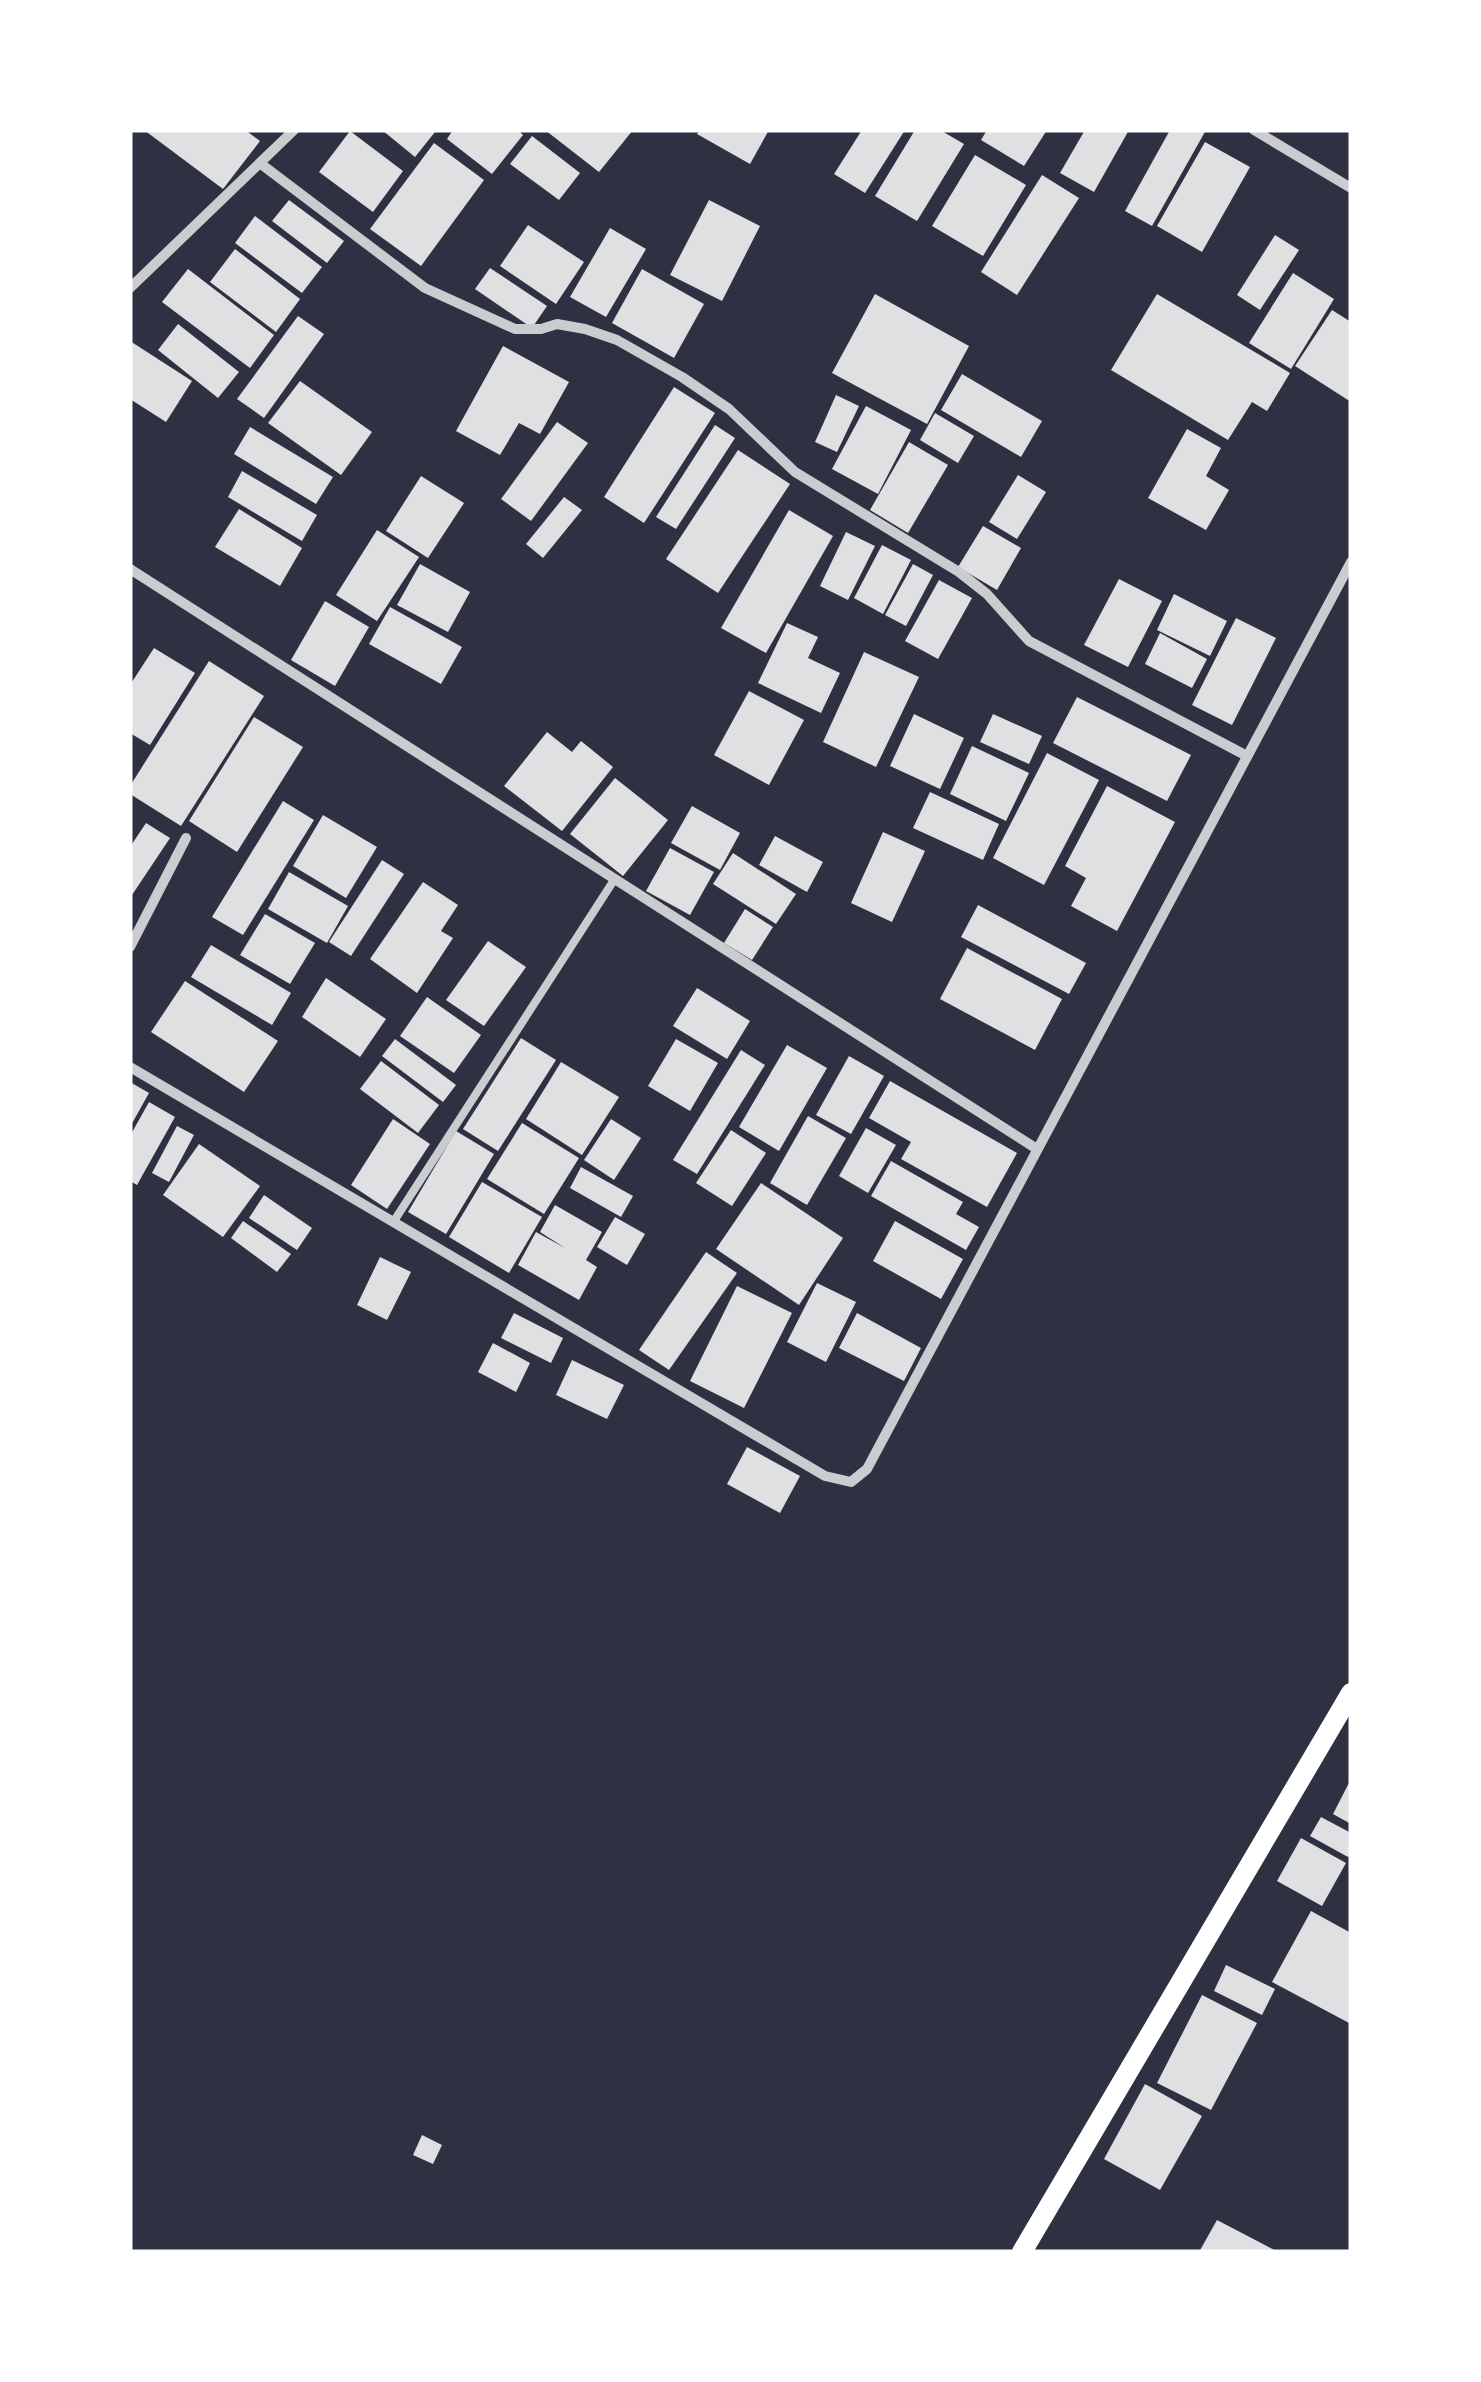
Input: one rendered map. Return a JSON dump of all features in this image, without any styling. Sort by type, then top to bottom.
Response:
[{"type":"main road","points":[[1022,2252],[1351,1692]]},
{"type":"street","points":[[130,288],[294,130]]},
{"type":"street","points":[[1254,130],[1351,188]]},
{"type":"street","points":[[261,164],[425,288],[514,329],[541,330],[556,324],[585,328],[617,340],[682,377],[729,409],[795,472],[959,572],[987,594],[1029,641],[1247,756]]},
{"type":"street","points":[[130,1067],[825,1476],[851,1482],[867,1469],[1351,562]]},
{"type":"street","points":[[130,568],[1037,1149]]},
{"type":"street","points":[[130,948],[186,838]]},
{"type":"lane","points":[[394,1221],[614,880]]},
{"type":"building","points":[[144,130],[245,130],[260,141],[223,189]]},
{"type":"building","points":[[382,130],[432,130],[435,132],[415,157]]},
{"type":"building","points":[[453,130],[518,130],[523,135],[492,174],[447,139]]},
{"type":"building","points":[[545,130],[633,130],[599,172]]},
{"type":"building","points":[[700,130],[769,130],[750,164],[697,134]]},
{"type":"building","points":[[862,130],[905,130],[865,193],[834,174]]},
{"type":"building","points":[[915,130],[940,130],[964,144],[917,221],[875,196]]},
{"type":"building","points":[[987,130],[1047,130],[1024,166],[981,140]]},
{"type":"building","points":[[1085,130],[1129,130],[1094,192],[1060,173]]},
{"type":"building","points":[[1170,130],[1206,130],[1152,226],[1125,211]]},
{"type":"building","points":[[350,131],[403,171],[373,212],[319,172]]},
{"type":"building","points":[[532,136],[580,173],[559,200],[510,164]]},
{"type":"building","points":[[1205,142],[1250,167],[1202,252],[1157,226]]},
{"type":"building","points":[[434,143],[484,180],[421,266],[370,229]]},
{"type":"building","points":[[975,155],[1026,185],[983,256],[932,226]]},
{"type":"building","points":[[1042,175],[1079,198],[1017,295],[981,272]]},
{"type":"building","points":[[289,200],[344,241],[327,263],[272,221]]},
{"type":"building","points":[[709,200],[760,226],[722,301],[670,275]]},
{"type":"building","points":[[255,216],[322,267],[302,293],[235,243]]},
{"type":"building","points":[[528,225],[584,262],[556,304],[500,266]]},
{"type":"building","points":[[610,228],[646,249],[606,317],[570,297]]},
{"type":"building","points":[[1275,235],[1299,250],[1260,310],[1237,295]]},
{"type":"building","points":[[235,249],[300,299],[276,332],[210,282]]},
{"type":"building","points":[[490,268],[547,306],[532,328],[475,289]]},
{"type":"building","points":[[188,269],[274,335],[250,368],[162,302]]},
{"type":"building","points":[[642,269],[704,304],[674,358],[612,323]]},
{"type":"building","points":[[1293,273],[1334,299],[1291,369],[1249,343]]},
{"type":"building","points":[[875,294],[969,346],[927,424],[832,373]]},
{"type":"building","points":[[1157,294],[1290,373],[1267,411],[1252,402],[1228,440],[1111,370]]},
{"type":"building","points":[[1332,310],[1351,322],[1351,402],[1295,366]]},
{"type":"building","points":[[298,316],[324,334],[264,418],[237,399]]},
{"type":"building","points":[[178,324],[239,372],[218,398],[158,350]]},
{"type":"building","points":[[130,341],[192,381],[166,422],[130,399]]},
{"type":"building","points":[[503,346],[569,382],[540,434],[519,423],[500,455],[456,431]]},
{"type":"building","points":[[962,374],[1042,421],[1021,457],[941,410]]},
{"type":"building","points":[[300,381],[372,432],[341,475],[268,423]]},
{"type":"building","points":[[674,387],[715,413],[644,523],[604,497]]},
{"type":"building","points":[[836,395],[859,406],[837,452],[815,442]]},
{"type":"building","points":[[866,406],[911,430],[878,494],[832,469]]},
{"type":"building","points":[[935,413],[974,436],[958,463],[920,440]]},
{"type":"building","points":[[557,422],[588,443],[531,521],[501,499]]},
{"type":"building","points":[[715,425],[735,438],[676,529],[656,517]]},
{"type":"building","points":[[250,427],[333,477],[316,504],[234,454]]},
{"type":"building","points":[[1187,429],[1221,448],[1206,476],[1229,490],[1206,530],[1148,498]]},
{"type":"building","points":[[909,442],[948,465],[908,533],[870,510]]},
{"type":"building","points":[[738,450],[790,484],[718,593],[666,559]]},
{"type":"building","points":[[242,471],[317,515],[302,541],[228,497]]},
{"type":"building","points":[[1018,475],[1046,492],[1017,539],[989,522]]},
{"type":"building","points":[[421,476],[464,503],[428,558],[386,531]]},
{"type":"building","points":[[564,497],[582,510],[543,558],[526,544]]},
{"type":"building","points":[[239,509],[302,548],[280,586],[215,547]]},
{"type":"building","points":[[789,510],[833,536],[766,653],[721,628]]},
{"type":"building","points":[[983,526],[1021,548],[997,590],[958,567]]},
{"type":"building","points":[[377,530],[419,557],[377,621],[336,595]]},
{"type":"building","points":[[846,532],[875,546],[848,600],[820,586]]},
{"type":"building","points":[[882,545],[911,560],[883,614],[854,598]]},
{"type":"building","points":[[420,564],[470,592],[448,632],[397,605]]},
{"type":"building","points":[[913,564],[933,575],[906,626],[885,615]]},
{"type":"building","points":[[1119,579],[1162,601],[1128,667],[1084,645]]},
{"type":"building","points":[[939,580],[972,598],[938,659],[905,641]]},
{"type":"building","points":[[1174,594],[1227,621],[1210,656],[1157,630]]},
{"type":"building","points":[[325,601],[369,627],[335,686],[291,660]]},
{"type":"building","points":[[390,607],[462,647],[441,684],[369,644]]},
{"type":"building","points":[[1236,618],[1276,638],[1232,725],[1192,705]]},
{"type":"building","points":[[787,623],[818,637],[808,658],[840,673],[821,713],[758,683]]},
{"type":"building","points":[[1160,633],[1207,659],[1192,688],[1145,664]]},
{"type":"building","points":[[154,648],[195,673],[150,745],[130,733],[130,685]]},
{"type":"building","points":[[864,652],[919,677],[876,767],[823,742]]},
{"type":"building","points":[[209,661],[264,696],[181,826],[130,794],[130,786]]},
{"type":"building","points":[[749,691],[804,720],[769,785],[714,755]]},
{"type":"building","points":[[1077,697],[1191,755],[1167,801],[1053,743]]},
{"type":"building","points":[[914,714],[964,738],[940,789],[890,766]]},
{"type":"building","points":[[993,714],[1042,736],[1029,764],[980,742]]},
{"type":"building","points":[[254,717],[303,747],[237,852],[189,821]]},
{"type":"building","points":[[547,732],[572,752],[581,741],[613,767],[562,831],[504,786]]},
{"type":"building","points":[[972,746],[1029,773],[1006,821],[950,794]]},
{"type":"building","points":[[1047,753],[1099,780],[1044,885],[993,858]]},
{"type":"building","points":[[615,778],[668,820],[623,876],[570,834]]},
{"type":"building","points":[[1107,786],[1175,822],[1117,931],[1071,906],[1086,878],[1065,866]]},
{"type":"building","points":[[930,792],[999,824],[983,860],[913,828]]},
{"type":"building","points":[[283,801],[314,820],[243,935],[212,917]]},
{"type":"building","points":[[692,806],[740,833],[720,870],[671,843]]},
{"type":"building","points":[[323,815],[377,847],[346,898],[293,866]]},
{"type":"building","points":[[146,823],[170,838],[130,898],[130,847]]},
{"type":"building","points":[[883,832],[925,851],[892,922],[851,903]]},
{"type":"building","points":[[775,836],[823,862],[807,892],[759,865]]},
{"type":"building","points":[[670,848],[714,872],[690,915],[646,891]]},
{"type":"building","points":[[733,853],[796,894],[776,924],[713,884]]},
{"type":"building","points":[[382,860],[404,874],[351,956],[329,942]]},
{"type":"building","points":[[289,872],[348,906],[327,943],[268,909]]},
{"type":"building","points":[[423,882],[458,905],[441,931],[453,938],[417,993],[370,959]]},
{"type":"building","points":[[978,905],[1086,963],[1069,994],[961,937]]},
{"type":"building","points":[[745,909],[773,927],[752,960],[724,943]]},
{"type":"building","points":[[265,914],[315,943],[290,984],[240,955]]},
{"type":"building","points":[[488,941],[526,967],[484,1026],[446,1000]]},
{"type":"building","points":[[211,945],[291,993],[272,1025],[191,977]]},
{"type":"building","points":[[967,948],[1062,999],[1035,1050],[940,999]]},
{"type":"building","points":[[326,978],[386,1019],[360,1057],[302,1017]]},
{"type":"building","points":[[185,981],[278,1041],[244,1092],[151,1032]]},
{"type":"building","points":[[697,988],[750,1021],[727,1059],[673,1026]]},
{"type":"building","points":[[427,997],[481,1035],[454,1073],[400,1036]]},
{"type":"building","points":[[521,1038],[556,1060],[498,1151],[463,1129]]},
{"type":"building","points":[[395,1039],[456,1085],[443,1102],[382,1056]]},
{"type":"building","points":[[676,1039],[718,1063],[690,1111],[648,1086]]},
{"type":"building","points":[[787,1045],[827,1068],[779,1151],[739,1127]]},
{"type":"building","points":[[741,1050],[765,1065],[697,1174],[673,1160]]},
{"type":"building","points":[[849,1056],[884,1076],[851,1134],[816,1115]]},
{"type":"building","points":[[381,1061],[439,1105],[418,1133],[360,1089]]},
{"type":"building","points":[[561,1062],[619,1097],[582,1155],[526,1119]]},
{"type":"building","points":[[890,1081],[1017,1153],[987,1207],[901,1159],[911,1142],[869,1118]]},
{"type":"building","points":[[130,1082],[149,1093],[130,1127]]},
{"type":"building","points":[[149,1102],[175,1117],[137,1185],[130,1181],[130,1136]]},
{"type":"building","points":[[808,1116],[846,1138],[807,1205],[770,1183]]},
{"type":"building","points":[[393,1119],[430,1144],[387,1209],[351,1185]]},
{"type":"building","points":[[611,1119],[641,1138],[614,1180],[584,1160]]},
{"type":"building","points":[[522,1123],[579,1158],[544,1214],[487,1179]]},
{"type":"building","points":[[177,1126],[194,1135],[169,1182],[152,1173]]},
{"type":"building","points":[[866,1128],[896,1145],[868,1193],[839,1176]]},
{"type":"building","points":[[731,1130],[766,1153],[732,1206],[696,1183]]},
{"type":"building","points":[[456,1131],[494,1154],[446,1234],[408,1212]]},
{"type":"building","points":[[199,1144],[260,1186],[223,1237],[163,1195]]},
{"type":"building","points":[[891,1161],[963,1202],[956,1214],[979,1227],[966,1250],[871,1196]]},
{"type":"building","points":[[581,1167],[633,1196],[621,1217],[570,1188]]},
{"type":"building","points":[[482,1182],[542,1217],[509,1273],[449,1237]]},
{"type":"building","points":[[761,1183],[843,1238],[799,1305],[716,1249]]},
{"type":"building","points":[[264,1195],[312,1228],[297,1250],[249,1218]]},
{"type":"building","points":[[555,1205],[602,1232],[586,1260],[597,1267],[579,1300],[518,1265],[536,1232],[565,1248],[540,1232]]},
{"type":"building","points":[[615,1217],[645,1234],[627,1265],[597,1247]]},
{"type":"building","points":[[243,1221],[291,1254],[277,1272],[231,1238]]},
{"type":"building","points":[[895,1221],[963,1259],[941,1299],[873,1261]]},
{"type":"building","points":[[706,1252],[737,1273],[669,1370],[639,1350]]},
{"type":"building","points":[[380,1257],[411,1272],[387,1320],[357,1305]]},
{"type":"building","points":[[817,1283],[856,1302],[826,1362],[787,1342]]},
{"type":"building","points":[[737,1286],[792,1313],[744,1408],[690,1381]]},
{"type":"building","points":[[514,1313],[563,1338],[551,1363],[501,1338]]},
{"type":"building","points":[[857,1313],[921,1348],[904,1381],[839,1348]]},
{"type":"building","points":[[493,1343],[530,1363],[516,1392],[478,1372]]},
{"type":"building","points":[[572,1360],[624,1385],[607,1419],[556,1395]]},
{"type":"building","points":[[747,1447],[800,1476],[780,1513],[727,1484]]},
{"type":"building","points":[[1351,1779],[1351,1824],[1333,1814]]},
{"type":"building","points":[[1321,1817],[1351,1833],[1348,1857],[1310,1836]]},
{"type":"building","points":[[1301,1838],[1346,1863],[1322,1906],[1277,1881]]},
{"type":"building","points":[[1311,1911],[1351,1933],[1351,2024],[1272,1982]]},
{"type":"building","points":[[1226,1965],[1275,1989],[1262,2015],[1214,1991]]},
{"type":"building","points":[[1202,1995],[1257,2023],[1211,2110],[1157,2083]]},
{"type":"building","points":[[1145,2084],[1202,2116],[1160,2190],[1104,2159]]},
{"type":"building","points":[[422,2135],[442,2145],[433,2164],[413,2155]]},
{"type":"building","points":[[1217,2220],[1278,2252],[1199,2252]]}]
